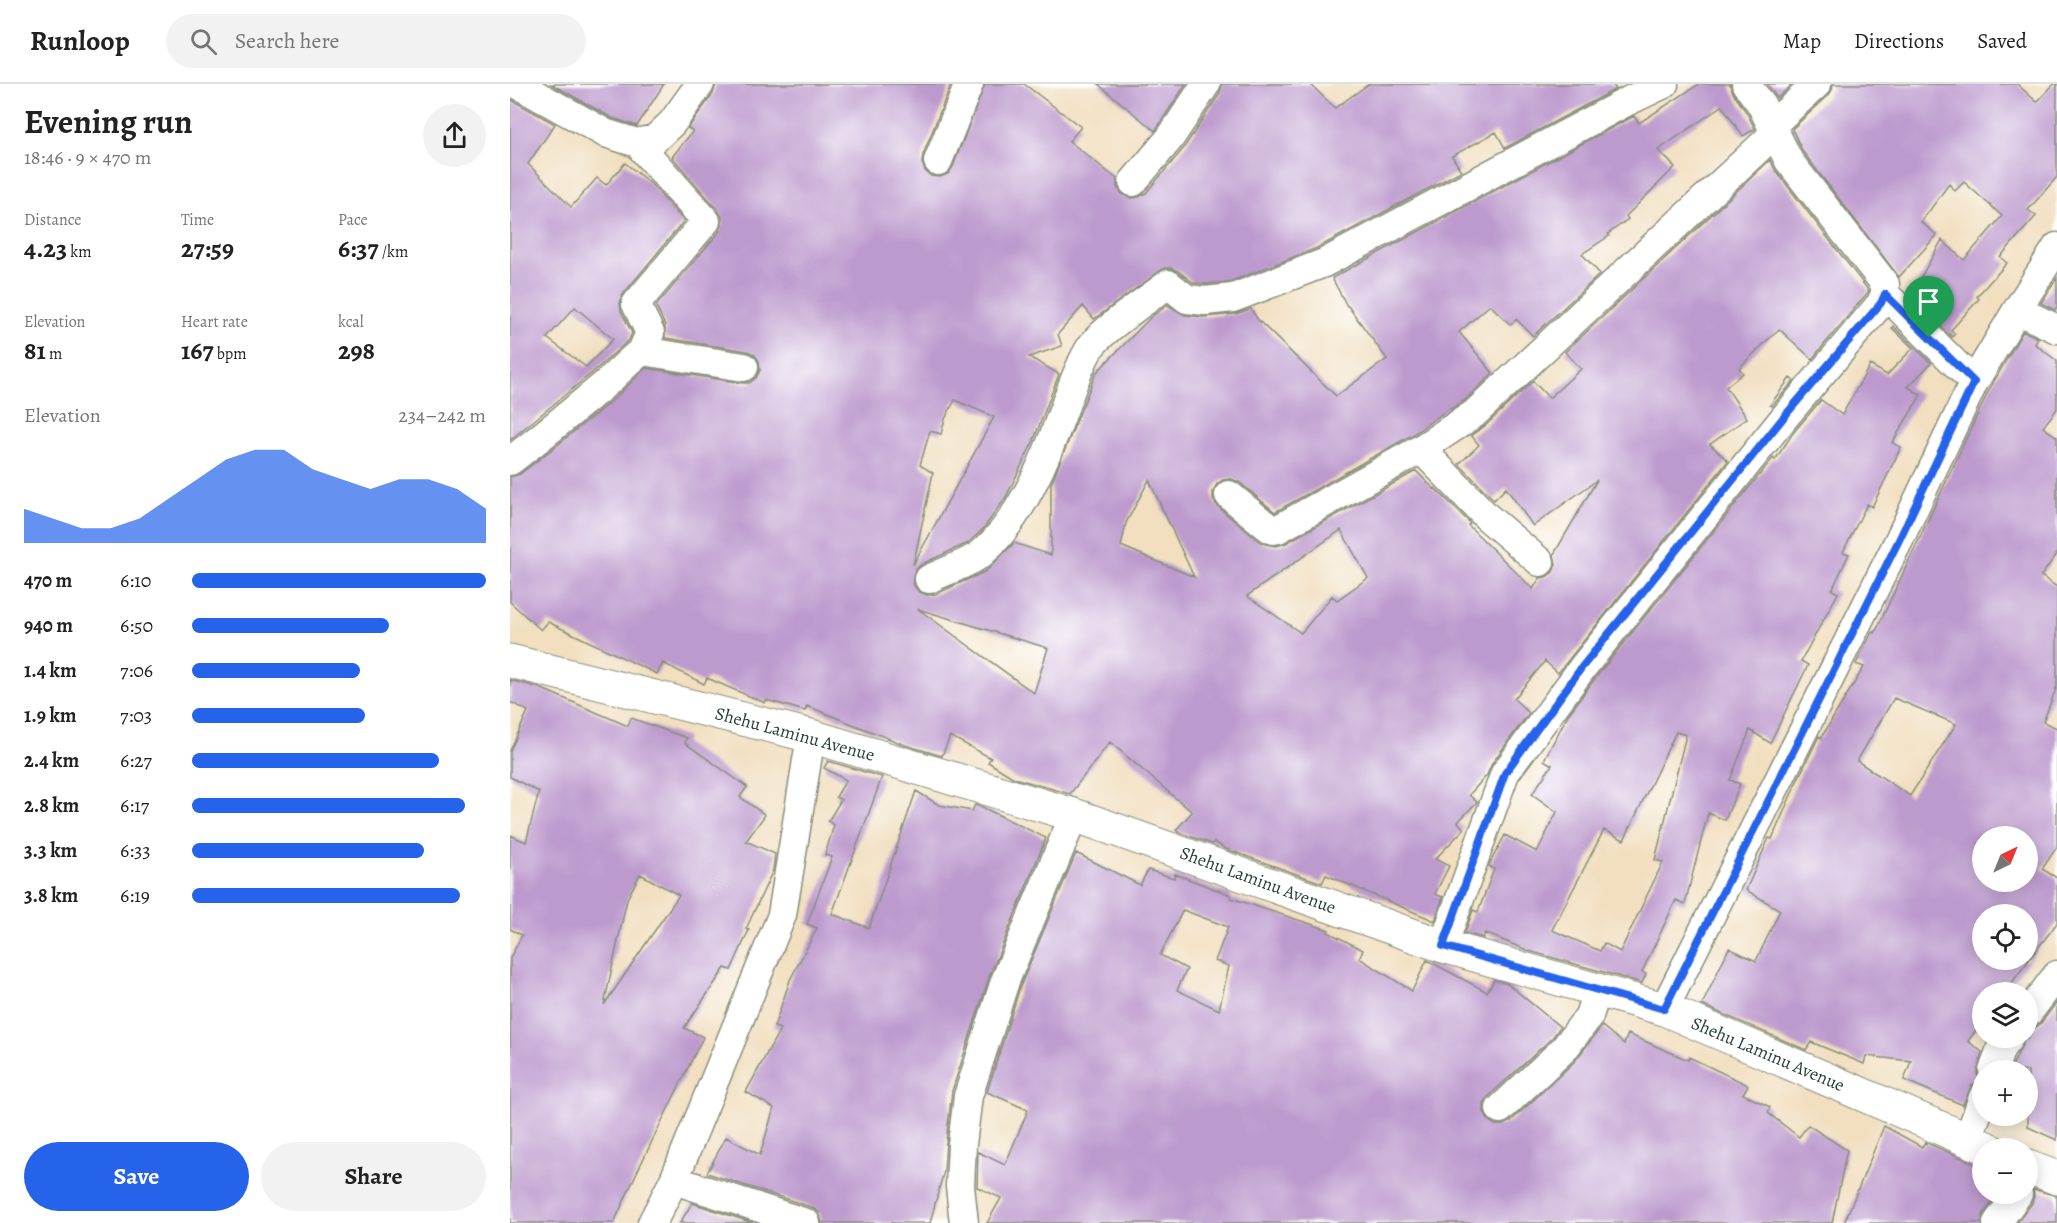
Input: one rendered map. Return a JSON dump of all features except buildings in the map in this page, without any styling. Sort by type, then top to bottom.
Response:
[{"type":"street","points":[[517,84],[605,133],[637,143],[655,139],[672,123],[700,84]]},
{"type":"street","points":[[938,161],[969,84]]},
{"type":"street","points":[[1133,182],[1170,138],[1206,84]]},
{"type":"street","points":[[929,579],[981,555],[999,535],[1044,464],[1079,371],[1091,346],[1168,284],[1187,299],[1205,301],[1233,298],[1324,263],[1664,84]]},
{"type":"street","points":[[1443,946],[1505,773],[1582,667],[1881,303],[1885,294],[1885,284],[1789,161],[1761,104],[1746,84]]},
{"type":"street","points":[[1229,495],[1268,527],[1273,530],[1278,529],[1421,449],[1474,414],[1773,130],[1817,84]]},
{"type":"street","points":[[510,462],[553,429],[642,351],[650,333],[636,304],[706,221],[637,143]]},
{"type":"street","points":[[1664,1009],[1894,551],[1974,382],[2057,247]]},
{"type":"street","points":[[1885,294],[1974,382]]},
{"type":"street","points":[[2017,310],[2057,329]]},
{"type":"street","points":[[642,351],[744,368]]},
{"type":"street","points":[[1421,449],[1487,517],[1540,562]]},
{"type":"street","name":"Shehu Laminu Avenue","points":[[510,661],[811,736],[1074,815],[1443,946],[1664,1009],[1972,1141]]},
{"type":"street","points":[[652,1223],[674,1180],[782,915],[811,736]]},
{"type":"street","points":[[964,1223],[960,1185],[968,1096],[1005,981],[1074,815]]},
{"type":"street","points":[[2038,1000],[2057,975]]},
{"type":"street","points":[[1500,1109],[1564,1049],[1589,1016],[1597,990]]},
{"type":"street","points":[[674,1180],[806,1223]]},
{"type":"street","points":[[1997,1223],[2012,1204]]},
{"type":"route","points":[[1885,294],[1929,338],[1974,382],[1899,540],[1664,1009],[1443,946],[1505,773],[1582,667],[1783,418],[1881,303],[1885,294]]}]
